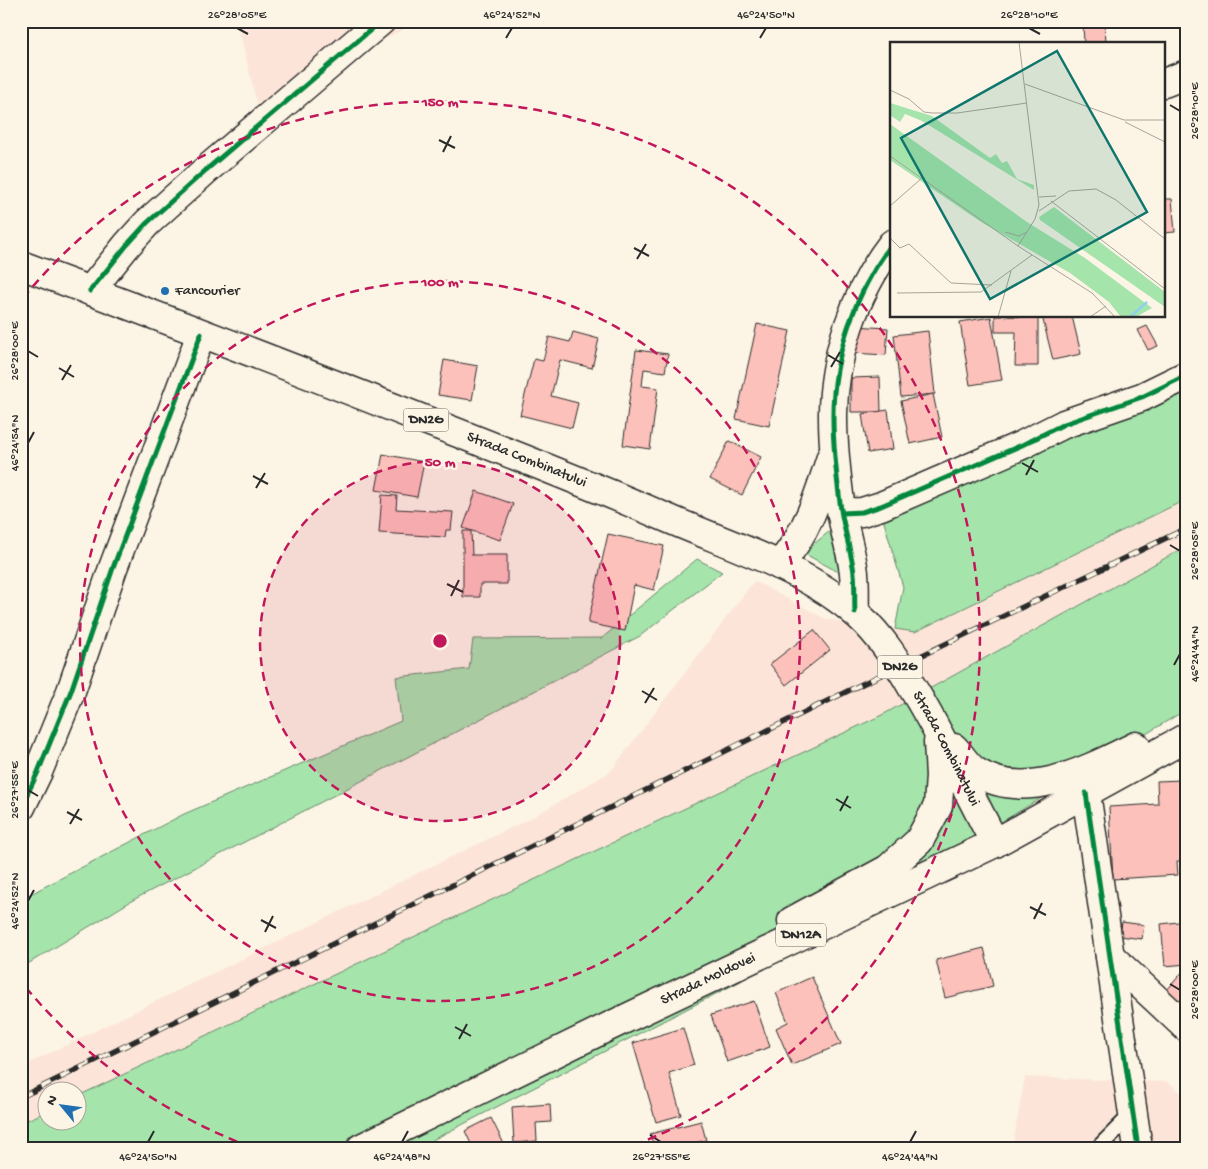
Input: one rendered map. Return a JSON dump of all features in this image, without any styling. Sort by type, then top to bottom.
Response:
[{"type":"main road","points":[[90,291],[147,223],[381,21]]},
{"type":"main road","points":[[1166,82],[1187,74]]},
{"type":"main road","points":[[855,612],[854,569],[842,513],[834,447],[833,417],[836,377],[845,336],[864,289],[878,262],[890,247]]},
{"type":"main road","name":"Strada Combinatului","points":[[21,265],[272,359],[585,482],[779,565],[828,592],[855,612],[878,636],[895,659],[937,728],[995,843]]},
{"type":"main road","points":[[21,807],[38,772],[71,691],[113,568],[201,334]]},
{"type":"main road","points":[[842,513],[862,512],[881,506],[1022,445],[1064,424],[1142,397],[1187,375]]},
{"type":"main road","points":[[779,565],[788,555],[808,524],[834,447]]},
{"type":"main road","points":[[937,728],[974,770],[993,780],[1013,785],[1055,781],[1108,760],[1187,722]]},
{"type":"main road","points":[[608,1027],[645,1001],[888,869],[919,841],[938,806],[940,776],[937,728]]},
{"type":"main road","name":"Strada Moldovei","points":[[361,1148],[608,1027],[995,843],[1187,738]]},
{"type":"main road","points":[[1086,793],[1138,1148]]},
{"type":"main road","points":[[1110,956],[1187,1028]]},
{"type":"lane","points":[[1098,1148],[1133,1113]]},
{"type":"shaded area","points":[[237,21],[420,21],[257,104]]},
{"type":"shaded area","points":[[1187,499],[1187,546],[884,714],[88,1091],[88,1082],[38,1082],[38,1115],[21,1123],[21,1067],[529,819],[610,772],[754,581],[826,619],[915,632]]},
{"type":"shaded area","points":[[1025,1077],[1168,1082],[1187,1097],[1187,1148],[1012,1148]]},
{"type":"green space","points":[[1187,386],[1187,499],[915,632],[895,629],[903,587],[881,512],[940,495]]},
{"type":"green space","points":[[831,530],[844,575],[803,553]]},
{"type":"green space","points":[[1187,546],[1187,709],[739,982],[417,1148],[21,1148],[21,1123],[38,1115],[38,1132],[88,1132],[88,1091],[884,714]]},
{"type":"green space","points":[[697,559],[722,572],[640,636],[133,900],[21,968],[21,899],[184,814],[401,721],[396,677],[469,669],[473,639],[602,638]]},
{"type":"building","points":[[1105,22],[1106,42],[1084,42],[1083,24]]},
{"type":"building","points":[[1166,199],[1172,199],[1175,232],[1166,233]]},
{"type":"building","points":[[991,318],[1002,380],[970,385],[960,322]]},
{"type":"building","points":[[995,318],[1038,318],[1038,366],[1015,366],[1016,332],[995,332]]},
{"type":"building","points":[[1042,318],[1072,318],[1081,354],[1053,360]]},
{"type":"building","points":[[757,324],[790,331],[769,426],[736,419]]},
{"type":"building","points":[[854,326],[888,328],[886,355],[852,353]]},
{"type":"building","points":[[1147,326],[1158,346],[1148,350],[1138,330]]},
{"type":"building","points":[[928,331],[935,394],[901,397],[894,335]]},
{"type":"building","points":[[573,332],[599,339],[592,368],[560,360],[551,396],[578,403],[572,428],[520,415],[534,359],[543,361],[549,337],[570,342]]},
{"type":"building","points":[[636,350],[668,354],[665,372],[644,369],[642,386],[658,388],[650,449],[623,445]]},
{"type":"building","points":[[444,360],[478,366],[472,400],[438,395]]},
{"type":"building","points":[[880,377],[881,412],[851,412],[851,378]]},
{"type":"building","points":[[933,394],[942,437],[910,444],[901,401]]},
{"type":"building","points":[[888,410],[893,449],[868,453],[862,414]]},
{"type":"building","points":[[729,441],[761,457],[742,495],[710,479]]},
{"type":"building","points":[[383,454],[424,462],[417,497],[376,490]]},
{"type":"building","points":[[476,491],[513,504],[500,540],[463,528]]},
{"type":"building","points":[[382,495],[397,496],[396,509],[453,512],[451,530],[446,530],[445,537],[379,533]]},
{"type":"building","points":[[463,531],[471,531],[472,555],[507,555],[507,584],[480,584],[480,597],[463,597]]},
{"type":"building","points":[[608,534],[664,546],[654,590],[634,585],[625,631],[588,623]]},
{"type":"building","points":[[814,630],[830,650],[786,685],[770,664]]},
{"type":"building","points":[[1182,780],[1184,824],[1187,824],[1187,861],[1177,861],[1178,875],[1113,879],[1109,807],[1158,804],[1157,781]]},
{"type":"building","points":[[1187,921],[1187,964],[1165,966],[1161,924]]},
{"type":"building","points":[[1122,922],[1144,925],[1142,939],[1120,936]]},
{"type":"building","points":[[984,948],[993,986],[945,998],[936,960]]},
{"type":"building","points":[[1185,969],[1187,970],[1187,1018],[1161,997]]},
{"type":"building","points":[[812,977],[841,1044],[792,1065],[776,1028],[788,1022],[776,993]]},
{"type":"building","points":[[754,1001],[770,1047],[727,1062],[711,1015]]},
{"type":"building","points":[[683,1028],[694,1065],[669,1073],[681,1115],[656,1122],[633,1043]]},
{"type":"building","points":[[550,1104],[551,1122],[536,1123],[537,1141],[514,1143],[512,1107]]},
{"type":"building","points":[[491,1118],[506,1148],[473,1148],[465,1131]]},
{"type":"building","points":[[701,1121],[706,1140],[675,1148],[654,1148],[650,1134]]},
{"type":"railway","points":[[21,1097],[858,686],[1187,528]]},
{"type":"cycle path","points":[[90,291],[147,223],[206,170],[381,21]]},
{"type":"cycle path","points":[[855,612],[854,572],[841,510],[836,464],[833,430],[834,396],[841,349],[848,327],[867,283],[890,247]]},
{"type":"cycle path","points":[[21,807],[38,772],[71,691],[113,568],[201,334]]},
{"type":"cycle path","points":[[842,513],[862,512],[881,506],[1022,445],[1064,424],[1142,397],[1187,375]]},
{"type":"cycle path","points":[[1086,793],[1138,1148]]},
{"type":"place","name":"Fancourier","points":[[165,291]]}]
